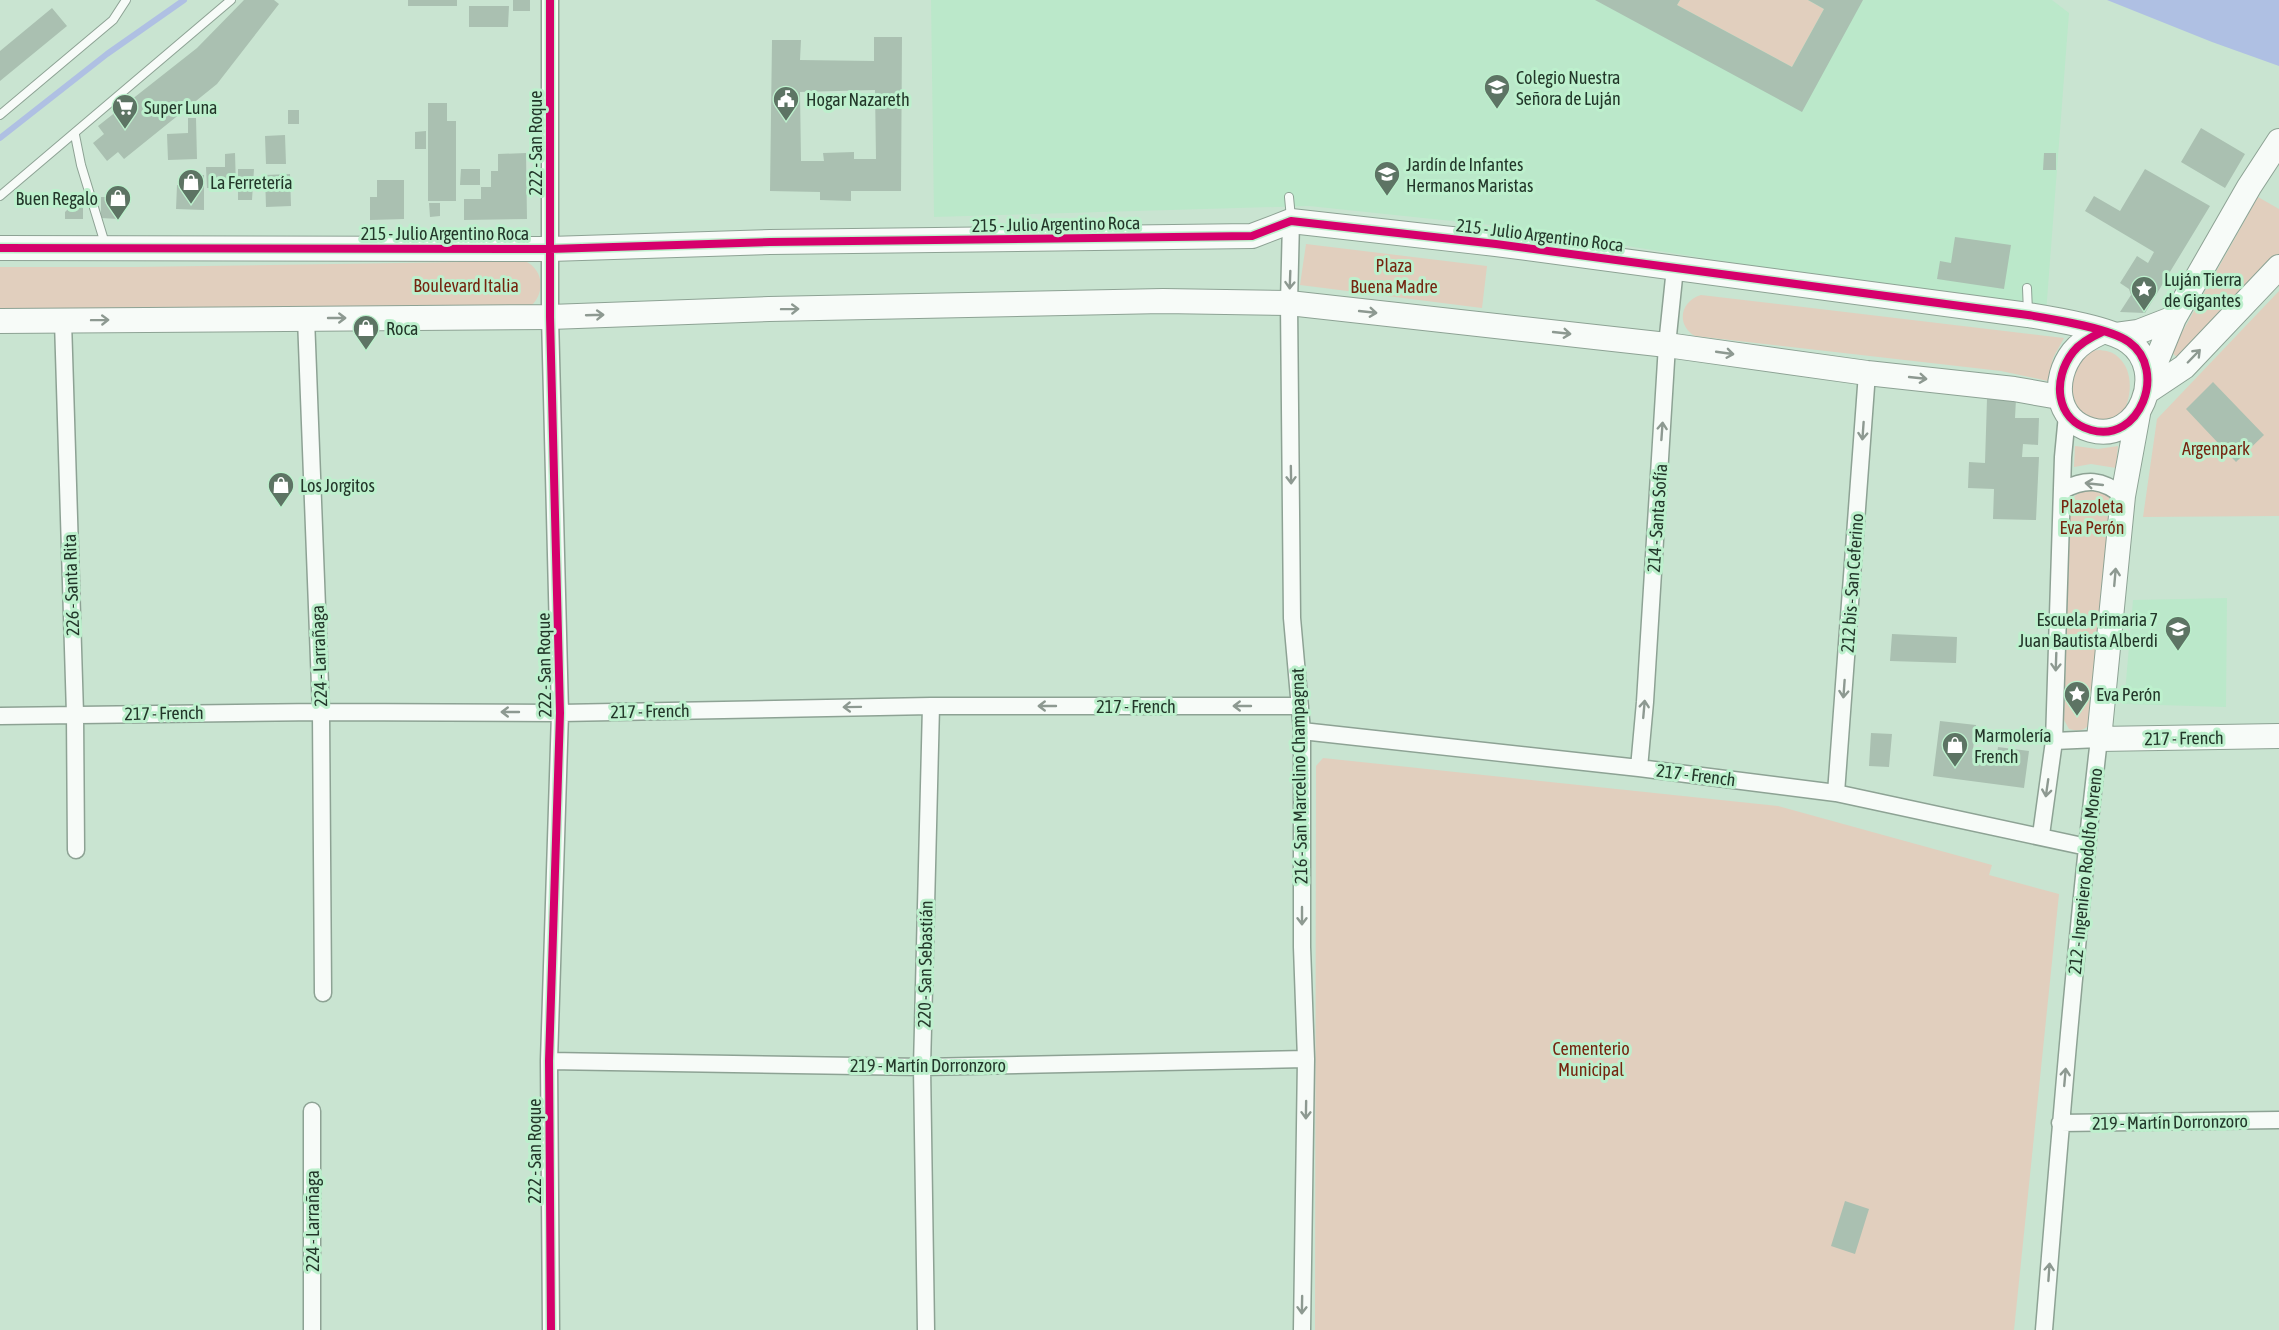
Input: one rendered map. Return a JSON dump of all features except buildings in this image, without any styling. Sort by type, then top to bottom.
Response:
[{"type":"street","name":"222 - San Roque","points":[[550,0],[550,317],[560,713],[549,1061],[551,1330]]},
{"type":"street","points":[[0,321],[550,317],[770,309],[1163,301],[1289,303],[1667,345],[1867,373],[2014,389],[2063,406],[2079,426],[2103,432],[2120,427],[2138,414],[2174,318],[2253,180],[2279,141]]},
{"type":"street","name":"215 - Julio Argentino Roca","points":[[0,248],[550,249],[770,242],[1252,236],[1291,221],[1496,244],[2028,315],[2074,323],[2109,333],[2138,332],[2174,318]]},
{"type":"street","name":"216 - San Marcelino Champagnat","points":[[1291,221],[1289,303],[1292,618],[1302,731],[1302,947],[1306,1059],[1302,1330]]},
{"type":"street","points":[[2148,385],[2184,366],[2279,267]]},
{"type":"street","name":"214 - Santa Sofía","points":[[1639,768],[1667,345],[1675,268]]},
{"type":"street","name":"224 - Larrañaga","points":[[306,318],[321,712],[323,993]]},
{"type":"street","name":"226 - Santa Rita","points":[[63,321],[75,714],[76,850]]},
{"type":"street","points":[[2041,835],[2054,741],[2063,490],[2063,406],[2060,375],[2078,346],[2109,333],[2129,341],[2139,352],[2146,364],[2148,385]]},
{"type":"street","name":"212 bis - San Ceferino","points":[[1836,793],[1867,373]]},
{"type":"street","name":"212 - Ingeniero Rodolfo Moreno","points":[[2044,1330],[2060,1123],[2122,496],[2138,414]]},
{"type":"street","points":[[2063,490],[2075,484],[2090,481],[2111,486],[2122,496]]},
{"type":"street","name":"217 - French","points":[[0,716],[321,712],[560,713],[931,706],[1300,706]]},
{"type":"street","name":"220 - San Sebastián","points":[[926,1330],[922,1067],[931,706]]},
{"type":"street","name":"217 - French","points":[[1302,731],[1639,768],[1836,793],[2041,835],[2087,847]]},
{"type":"street","name":"217 - French","points":[[2054,741],[2279,736]]},
{"type":"street","name":"219 - Martín Dorronzoro","points":[[549,1061],[922,1067],[1306,1059]]},
{"type":"street","name":"224 - Larrañaga","points":[[312,1111],[312,1330]]},
{"type":"street","name":"219 - Martín Dorronzoro","points":[[2060,1123],[2279,1120]]},
{"type":"lane","points":[[0,115],[113,20],[126,0]]},
{"type":"lane","points":[[0,196],[51,152],[75,135],[231,0]]},
{"type":"lane","points":[[75,135],[81,165],[106,247]]},
{"type":"lane","points":[[1289,197],[1291,221]]},
{"type":"lane","points":[[2027,288],[2028,315]]},
{"type":"shaded area","name":"Colegio Nuestra Señora de Luján","points":[[931,0],[2052,0],[2069,13],[2046,313],[1509,227],[1309,206],[934,217]]},
{"type":"shaded area","name":"Escuela Primaria 7 Juan Bautista Alberdi","points":[[2227,598],[2226,707],[2124,704],[2133,600]]},
{"type":"green space","points":[[1680,0],[1808,0],[1824,9],[1792,67],[1677,5]]},
{"type":"green space","points":[[2258,197],[2279,209],[2279,256],[2178,358],[2171,352]]},
{"type":"green space","name":"Plaza Buena Madre","points":[[1306,244],[1487,266],[1482,308],[1300,285]]},
{"type":"green space","name":"Boulevard Italia","points":[[525,261],[536,269],[540,281],[539,294],[531,306],[0,314],[0,267]]},
{"type":"green space","name":"Argenpark","points":[[2279,291],[2279,516],[2143,517],[2157,419]]},
{"type":"green space","points":[[1701,295],[2064,338],[2053,358],[2048,381],[2001,371],[1695,336],[1685,326],[1683,314],[1689,302]]},
{"type":"green space","points":[[2100,350],[2116,355],[2124,363],[2127,371],[2129,397],[2119,419],[2083,419],[2074,399],[2072,384],[2077,370],[2088,351]]},
{"type":"green space","points":[[2075,446],[2098,449],[2118,446],[2116,468],[2091,464],[2074,467]]},
{"type":"green space","name":"Plazoleta Eva Perón","points":[[2081,490],[2104,490],[2114,499],[2093,720],[2085,728],[2077,730],[2069,729],[2064,720],[2070,515],[2072,499]]},
{"type":"green space","name":"Cementerio Municipal","points":[[1323,758],[1778,806],[1992,865],[1989,875],[2059,894],[2014,1330],[1315,1330],[1316,766]]},
{"type":"water","points":[[2107,0],[2279,0],[2279,66],[2212,42]]},
{"type":"waterway","points":[[0,138],[107,54],[184,0]]},
{"type":"cycle path","points":[[550,0],[550,317],[560,713],[549,1061],[551,1330]]},
{"type":"cycle path","points":[[0,248],[550,249],[770,242],[1252,236],[1291,221],[1496,244],[2028,315],[2095,328],[2129,342],[2141,354],[2146,370],[2147,386],[2143,402],[2135,416],[2123,426],[2108,431],[2091,430],[2079,425],[2070,417],[2064,408],[2060,386],[2066,363],[2073,352],[2086,340],[2102,332]]},
{"type":"place","name":"Colegio Nuestra Señora de Luján","points":[[1497,110]]},
{"type":"place","name":"Hogar Nazareth","points":[[786,122]]},
{"type":"place","name":"Super Luna","points":[[125,130]]},
{"type":"place","name":"Jardín de Infantes Hermanos Maristas","points":[[1387,197]]},
{"type":"place","name":"La Ferretería","points":[[191,205]]},
{"type":"place","name":"Buen Regalo","points":[[118,221]]},
{"type":"place","name":"Luján Tierra de Gigantes","points":[[2144,312]]},
{"type":"place","name":"Roca","points":[[366,351]]},
{"type":"place","name":"Los Jorgitos","points":[[281,508]]},
{"type":"place","name":"Escuela Primaria 7 Juan Bautista Alberdi","points":[[2178,652]]},
{"type":"place","name":"Eva Perón","points":[[2077,717]]},
{"type":"place","name":"Marmolería French","points":[[1955,768]]}]
